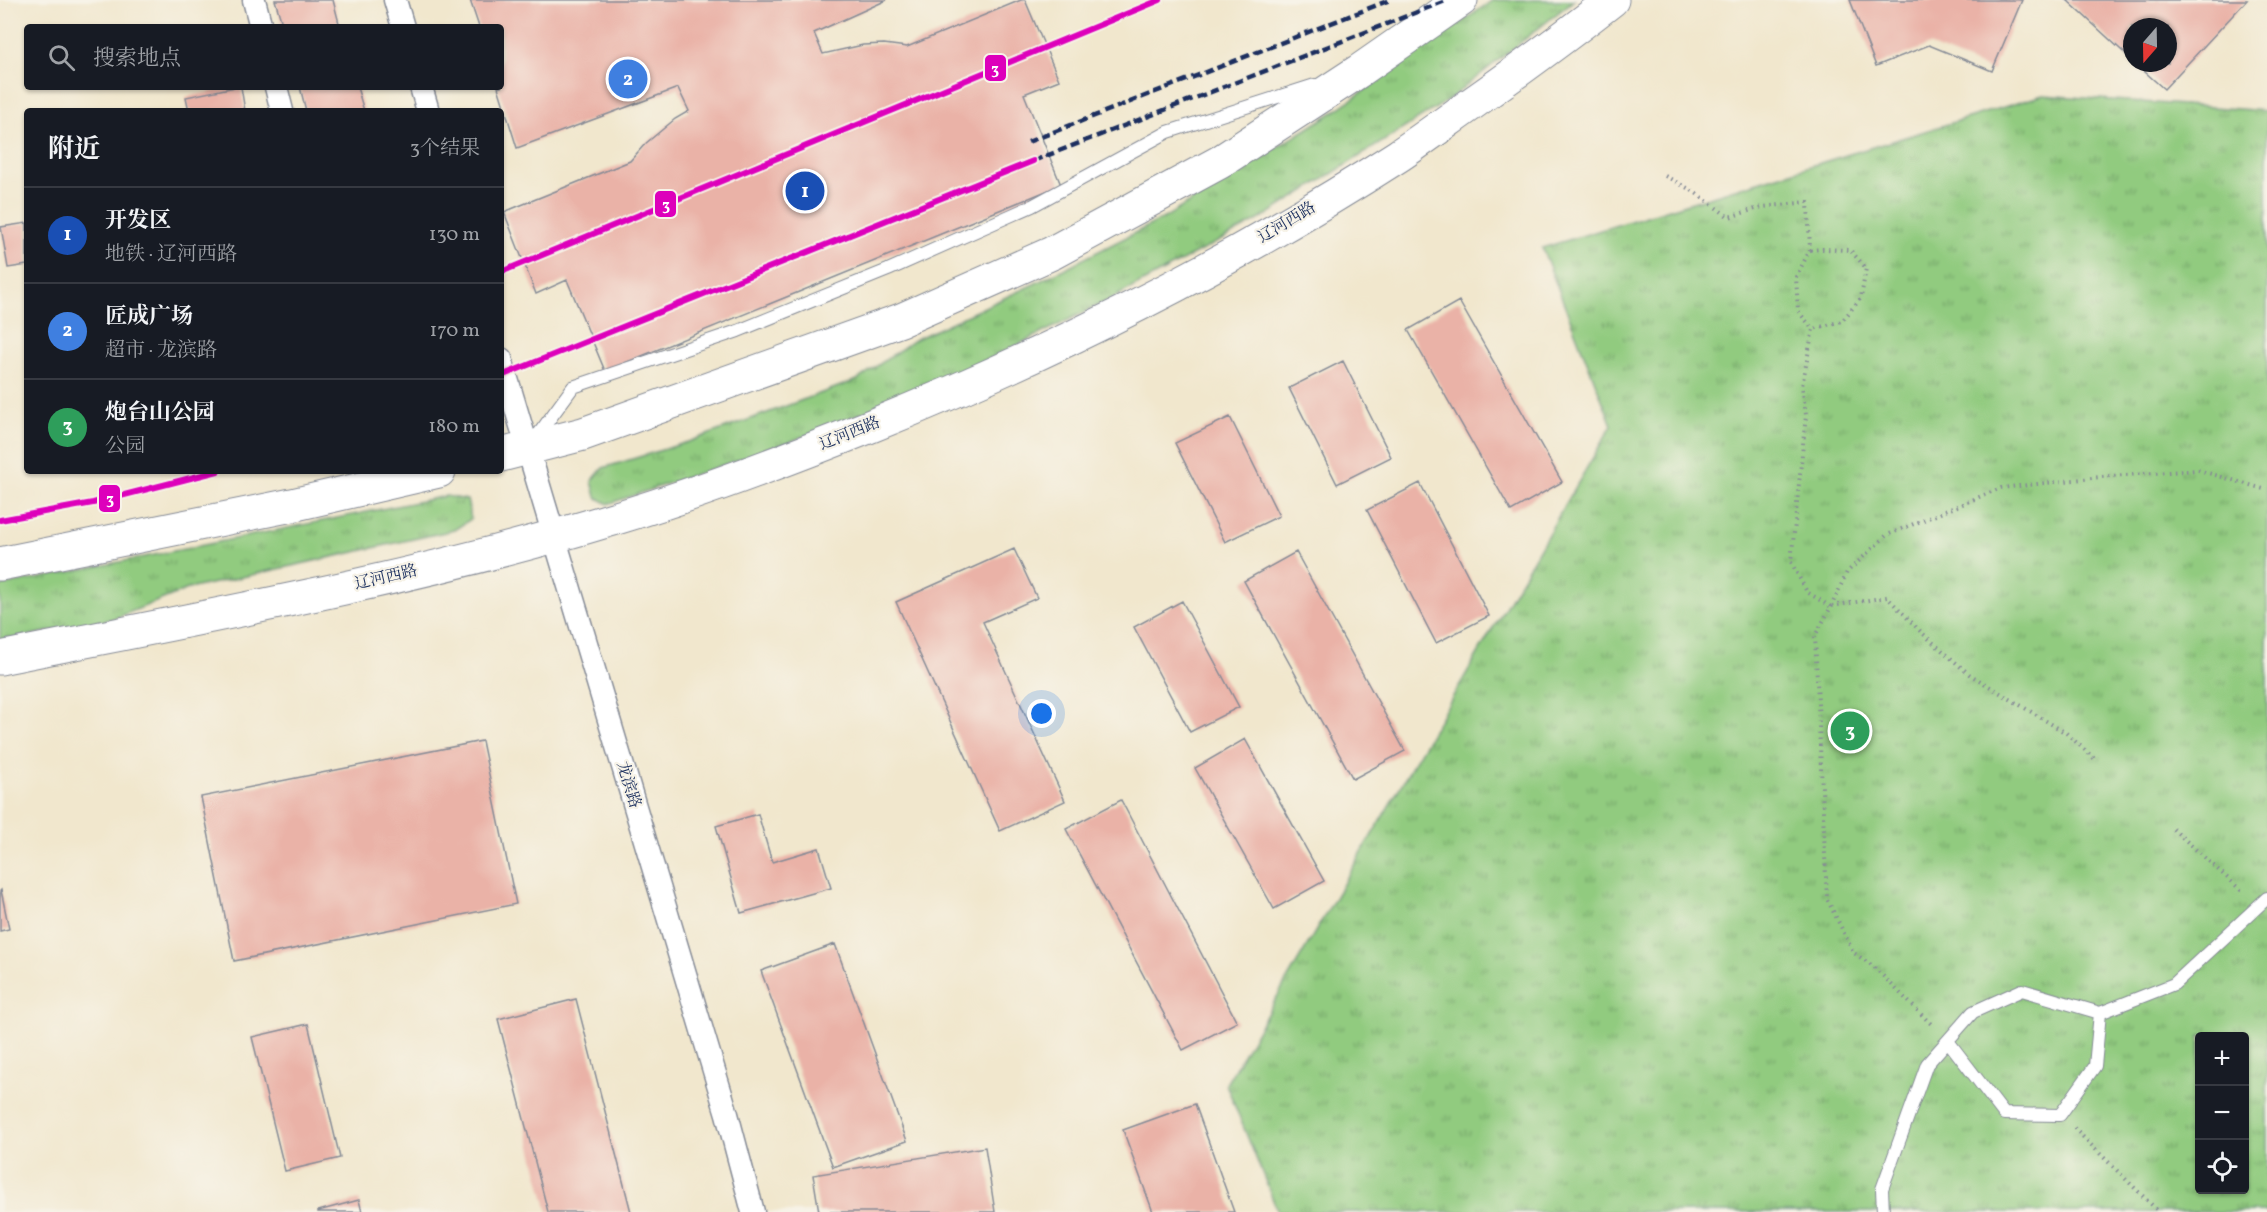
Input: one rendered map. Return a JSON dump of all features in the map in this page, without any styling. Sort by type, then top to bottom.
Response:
[{"type":"main road","points":[[514,452],[583,434],[901,320],[1052,253],[1220,162],[1359,71],[1461,0]]},
{"type":"main road","name":"辽河西路","points":[[0,658],[311,596],[481,556],[554,536],[758,472],[931,402],[1086,332],[1260,240],[1400,155],[1555,45],[1612,0]]},
{"type":"main road","points":[[0,564],[292,505],[426,474]]},
{"type":"street","points":[[254,0],[260,24]]},
{"type":"street","points":[[395,0],[402,24]]},
{"type":"street","points":[[277,90],[281,108]]},
{"type":"street","points":[[421,90],[427,108]]},
{"type":"street","name":"龙滨路","points":[[504,380],[514,452],[554,536],[727,1114],[753,1212]]},
{"type":"lane","points":[[514,452],[573,387],[738,331],[888,270],[1032,206],[1168,132],[1359,71]]},
{"type":"lane","points":[[1883,1212],[1882,1189],[1927,1064],[1973,1012],[2022,990],[2100,1013],[2175,984],[2263,902]]},
{"type":"lane","points":[[1948,1041],[2004,1114],[2060,1114],[2095,1066],[2100,1013]]},
{"type":"path","points":[[1665,176],[1694,191],[1729,217],[1762,207],[1808,202],[1810,250],[1796,277],[1798,310],[1813,329],[1802,386],[1806,415],[1791,562],[1808,592],[1831,607],[1887,597],[1921,632],[1969,674],[2066,733],[2096,760]]},
{"type":"path","points":[[1810,250],[1850,250],[1866,268],[1861,298],[1842,321],[1813,329]]},
{"type":"path","points":[[1948,1041],[1873,966],[1854,953],[1827,899],[1815,636],[1847,572],[1887,535],[2001,488],[2110,476],[2198,470],[2267,490]]},
{"type":"path","points":[[2174,829],[2263,902]]},
{"type":"path","points":[[2060,1114],[2159,1212]]},
{"type":"green space","points":[[1493,0],[1574,0],[1447,101],[1262,218],[1111,299],[987,360],[779,446],[608,504],[596,497],[592,481],[603,468],[688,442],[857,380],[914,340],[1034,284],[1166,217],[1332,113]]},
{"type":"green space","points":[[2043,95],[2267,111],[2267,1212],[1278,1212],[1226,1084],[1612,425],[1542,248]]},
{"type":"green space","points":[[446,496],[467,500],[471,519],[454,530],[188,589],[113,619],[0,641],[0,586]]},
{"type":"building","points":[[275,0],[333,0],[339,24],[282,24]]},
{"type":"building","points":[[470,0],[887,0],[814,33],[823,54],[863,45],[884,44],[907,47],[1025,0],[1059,80],[1024,94],[1061,185],[605,371],[567,280],[536,294],[504,212],[630,161],[645,144],[675,119],[689,111],[678,88],[517,148],[499,90],[504,90],[504,24],[478,24]]},
{"type":"building","points":[[1850,0],[2022,0],[1992,71],[1929,45],[1876,66]]},
{"type":"building","points":[[2067,0],[2247,0],[2164,89],[2145,72],[2177,72],[2177,18],[2123,18],[2123,52]]},
{"type":"building","points":[[220,90],[242,90],[244,108],[188,108],[186,97]]},
{"type":"building","points":[[301,90],[358,90],[363,108],[305,108]]},
{"type":"building","points":[[24,223],[24,265],[8,268],[1,227]]},
{"type":"building","points":[[1459,301],[1562,482],[1511,511],[1408,330]]},
{"type":"building","points":[[1343,361],[1391,457],[1337,484],[1289,388]]},
{"type":"building","points":[[1230,417],[1279,516],[1225,542],[1175,443]]},
{"type":"building","points":[[1420,483],[1489,616],[1436,643],[1367,510]]},
{"type":"building","points":[[1014,549],[1037,598],[983,622],[1065,801],[1000,831],[896,602]]},
{"type":"building","points":[[1296,552],[1405,751],[1353,779],[1244,581]]},
{"type":"building","points":[[1182,601],[1239,707],[1190,732],[1134,627]]},
{"type":"building","points":[[1245,739],[1324,881],[1274,909],[1195,768]]},
{"type":"building","points":[[482,741],[516,904],[234,961],[201,797]]},
{"type":"building","points":[[1121,800],[1237,1022],[1183,1050],[1066,829]]},
{"type":"building","points":[[758,814],[772,862],[819,848],[831,888],[741,913],[716,826]]},
{"type":"building","points":[[0,891],[9,929],[0,931]]},
{"type":"building","points":[[835,944],[907,1141],[833,1167],[761,971]]},
{"type":"building","points":[[576,999],[631,1212],[548,1212],[498,1019]]},
{"type":"building","points":[[308,1024],[340,1158],[285,1171],[252,1037]]},
{"type":"building","points":[[1195,1104],[1234,1212],[1153,1212],[1123,1130]]},
{"type":"building","points":[[985,1147],[995,1212],[819,1212],[813,1175]]},
{"type":"building","points":[[359,1200],[362,1212],[318,1212],[318,1211]]},
{"type":"railway","points":[[1028,142],[1390,0]]},
{"type":"railway","points":[[1033,161],[1448,0]]},
{"type":"transit line","name":"3","points":[[504,271],[1160,0]]},
{"type":"transit line","name":"3","points":[[504,375],[1033,161]]},
{"type":"transit line","name":"3","points":[[0,520],[93,503],[206,474]]},
{"type":"place","name":"匠成广场","points":[[628,79]]},
{"type":"place","name":"开发区","points":[[805,191]]},
{"type":"place","name":"炮台山公园","points":[[1850,731]]}]
